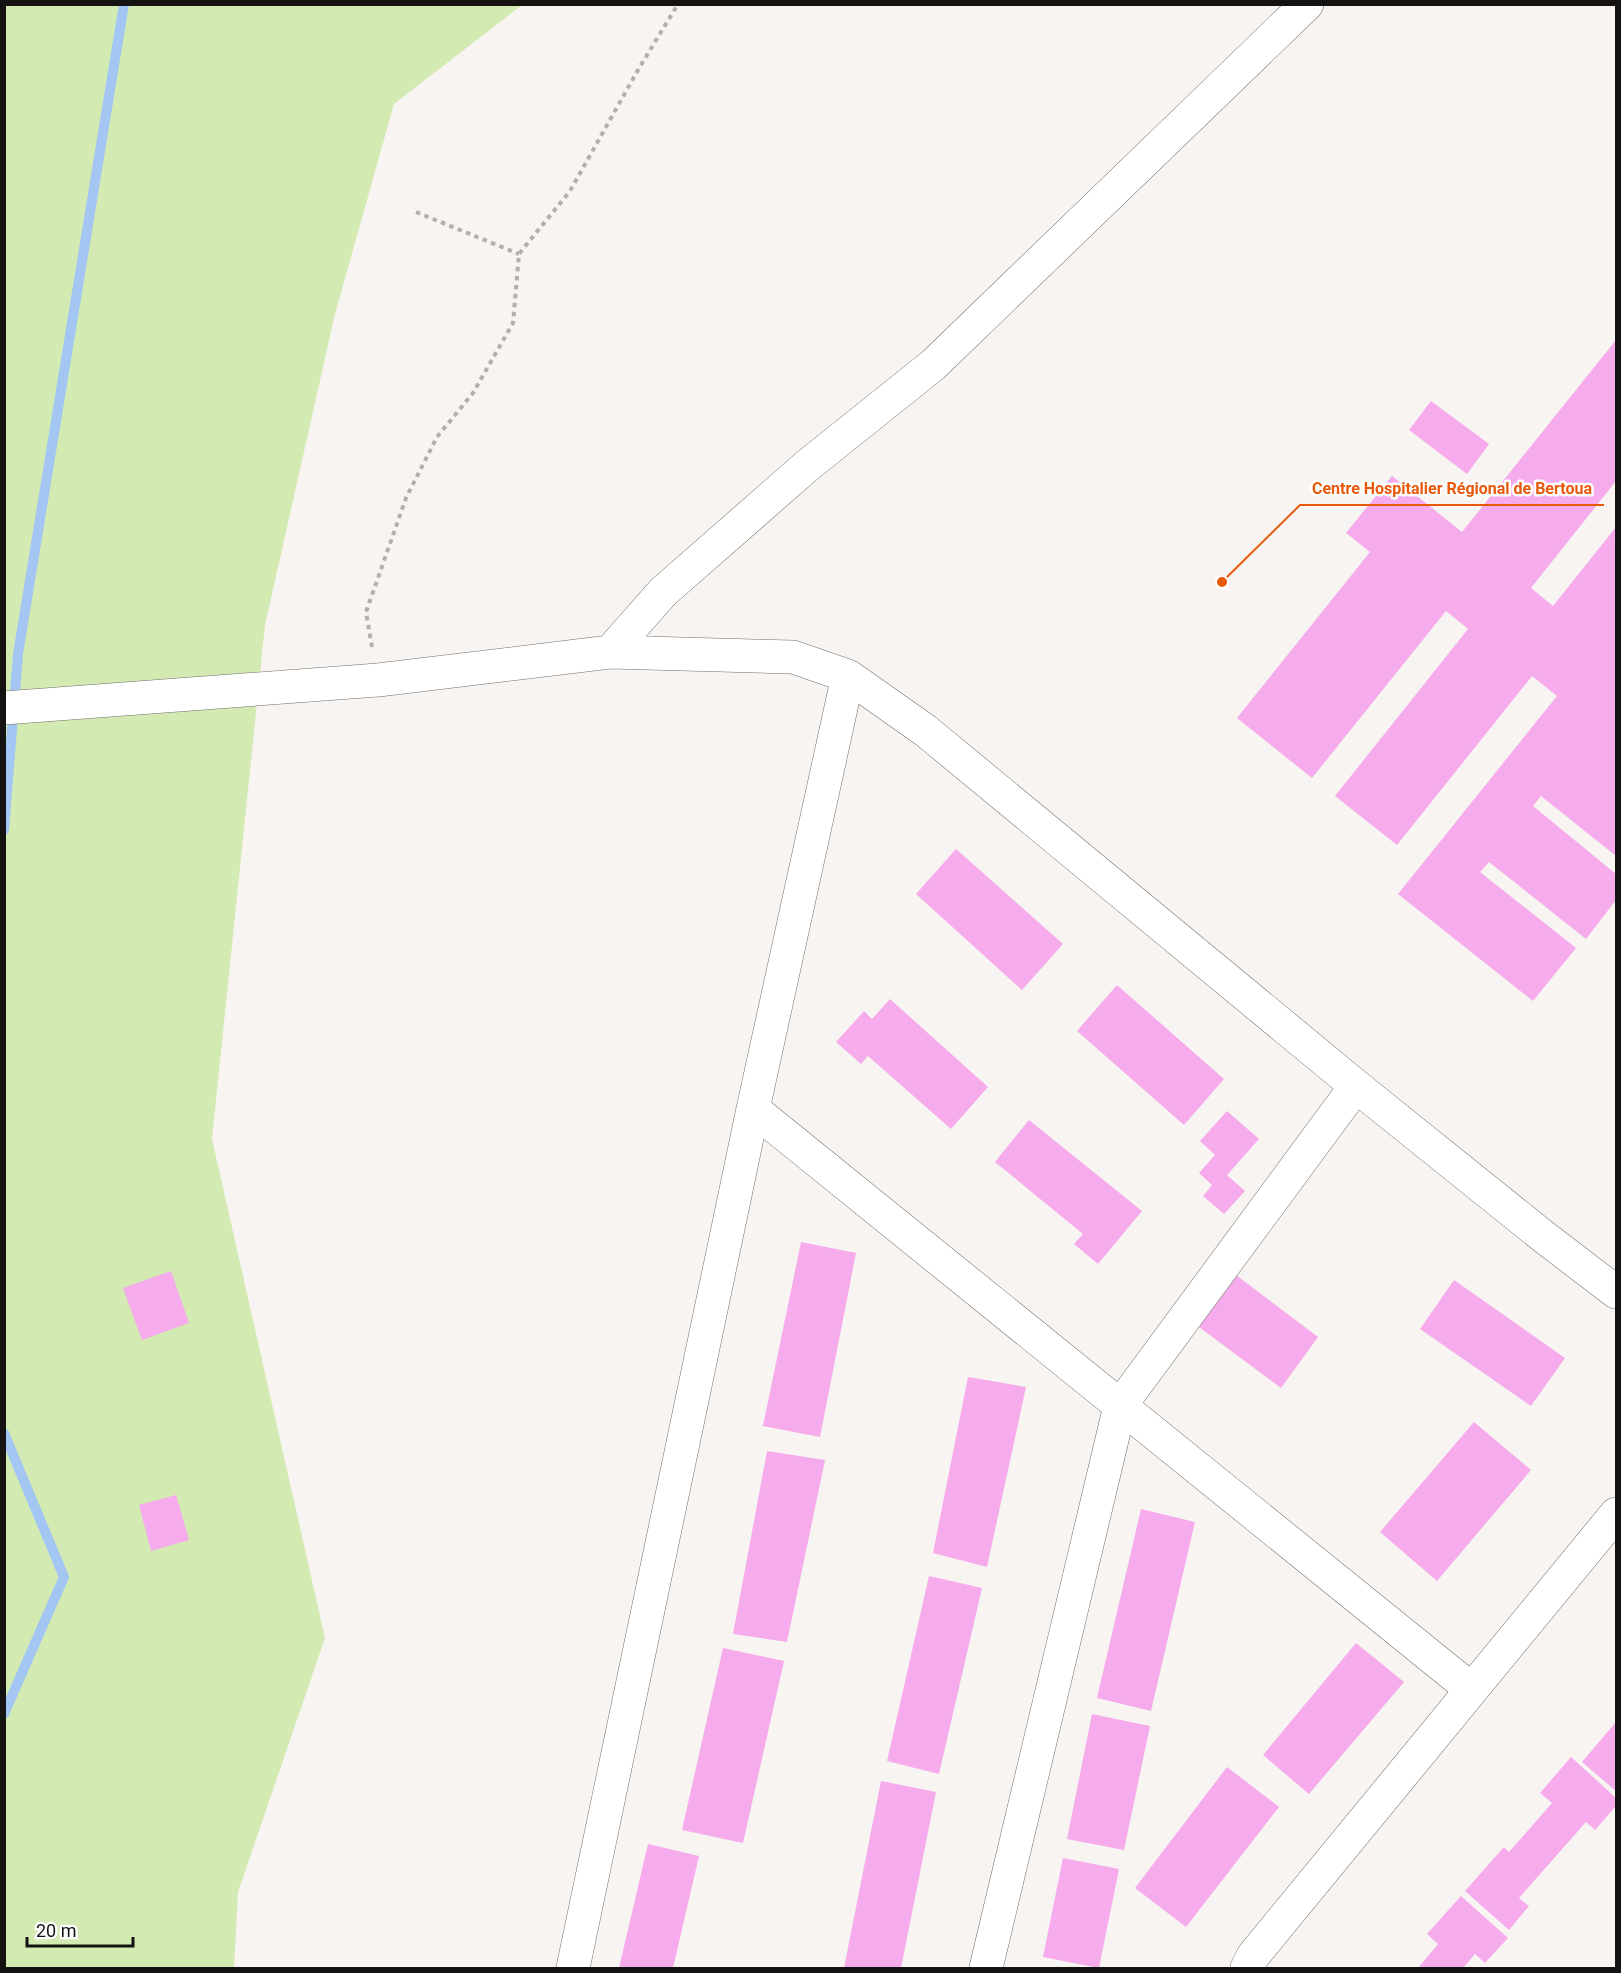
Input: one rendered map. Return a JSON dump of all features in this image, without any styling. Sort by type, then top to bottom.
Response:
[{"type":"street","points":[[610,652],[663,592],[808,465],[933,365],[1307,4]]},
{"type":"street","points":[[4,708],[378,680],[610,652],[793,657],[848,676],[926,731],[1356,1086],[1535,1230],[1617,1292]]},
{"type":"street","points":[[573,1968],[753,1109],[848,676]]},
{"type":"street","points":[[986,1968],[1120,1406],[1356,1086]]},
{"type":"street","points":[[753,1109],[1471,1689]]},
{"type":"street","points":[[1247,1968],[1261,1947],[1471,1689],[1617,1514]]},
{"type":"path","points":[[378,680],[366,612],[406,498],[437,437],[473,393],[513,323],[519,254],[570,191],[678,4]]},
{"type":"path","points":[[416,212],[519,254]]},
{"type":"green space","points":[[5,5],[522,5],[394,104],[335,314],[265,625],[212,1139],[325,1638],[238,1892],[234,1968],[5,1968]]},
{"type":"building","points":[[1616,340],[1616,481],[1531,588],[1553,606],[1616,527],[1616,856],[1541,796],[1533,806],[1616,874],[1616,900],[1586,939],[1489,862],[1480,872],[1576,948],[1533,1001],[1398,894],[1557,696],[1532,676],[1397,845],[1335,796],[1468,629],[1446,611],[1312,778],[1237,718],[1370,552],[1346,533],[1392,476],[1462,532]]},
{"type":"building","points":[[1431,401],[1489,444],[1467,474],[1409,430]]},
{"type":"building","points":[[956,849],[1063,944],[1022,990],[916,894]]},
{"type":"building","points":[[1117,985],[1224,1079],[1184,1125],[1077,1031]]},
{"type":"building","points":[[890,999],[988,1087],[951,1129],[868,1056],[861,1064],[836,1042],[864,1011],[872,1019]]},
{"type":"building","points":[[1227,1111],[1259,1139],[1227,1175],[1245,1191],[1224,1214],[1203,1196],[1212,1185],[1199,1173],[1215,1155],[1200,1141]]},
{"type":"building","points":[[1029,1120],[1142,1211],[1098,1264],[1074,1244],[1083,1234],[995,1162]]},
{"type":"building","points":[[801,1242],[856,1253],[820,1437],[763,1426]]},
{"type":"building","points":[[1211,1256],[1318,1337],[1281,1388],[1172,1307]]},
{"type":"building","points":[[171,1271],[189,1323],[142,1340],[123,1288]]},
{"type":"building","points":[[1454,1280],[1565,1358],[1531,1406],[1420,1329]]},
{"type":"building","points":[[968,1377],[1026,1387],[987,1567],[933,1553]]},
{"type":"building","points":[[1474,1422],[1531,1470],[1437,1581],[1380,1532]]},
{"type":"building","points":[[767,1451],[825,1460],[787,1642],[733,1634]]},
{"type":"building","points":[[176,1495],[189,1540],[151,1551],[139,1505]]},
{"type":"building","points":[[1141,1509],[1195,1522],[1151,1711],[1097,1698]]},
{"type":"building","points":[[929,1576],[982,1588],[939,1774],[887,1761]]},
{"type":"building","points":[[1356,1643],[1404,1682],[1309,1794],[1263,1755]]},
{"type":"building","points":[[723,1648],[784,1661],[743,1843],[682,1830]]},
{"type":"building","points":[[1092,1714],[1150,1726],[1124,1850],[1067,1839]]},
{"type":"building","points":[[1616,1722],[1616,1791],[1582,1762]]},
{"type":"building","points":[[1571,1757],[1616,1798],[1616,1806],[1595,1830],[1586,1822],[1519,1898],[1529,1906],[1509,1930],[1465,1891],[1504,1847],[1509,1852],[1552,1803],[1540,1793]]},
{"type":"building","points":[[1227,1767],[1279,1807],[1186,1927],[1135,1888]]},
{"type":"building","points":[[881,1781],[936,1792],[901,1968],[844,1968]]},
{"type":"building","points":[[648,1844],[699,1856],[673,1968],[619,1968]]},
{"type":"building","points":[[1063,1858],[1119,1869],[1099,1968],[1043,1957]]},
{"type":"building","points":[[1461,1896],[1508,1938],[1485,1963],[1475,1954],[1463,1968],[1418,1968],[1438,1944],[1427,1934]]},
{"type":"waterway","points":[[4,830],[18,654],[124,4]]},
{"type":"waterway","points":[[4,1433],[64,1577],[4,1714]]},
{"type":"place","name":"Centre Hospitalier Régional de Bertoua","points":[[1222,582]]}]
